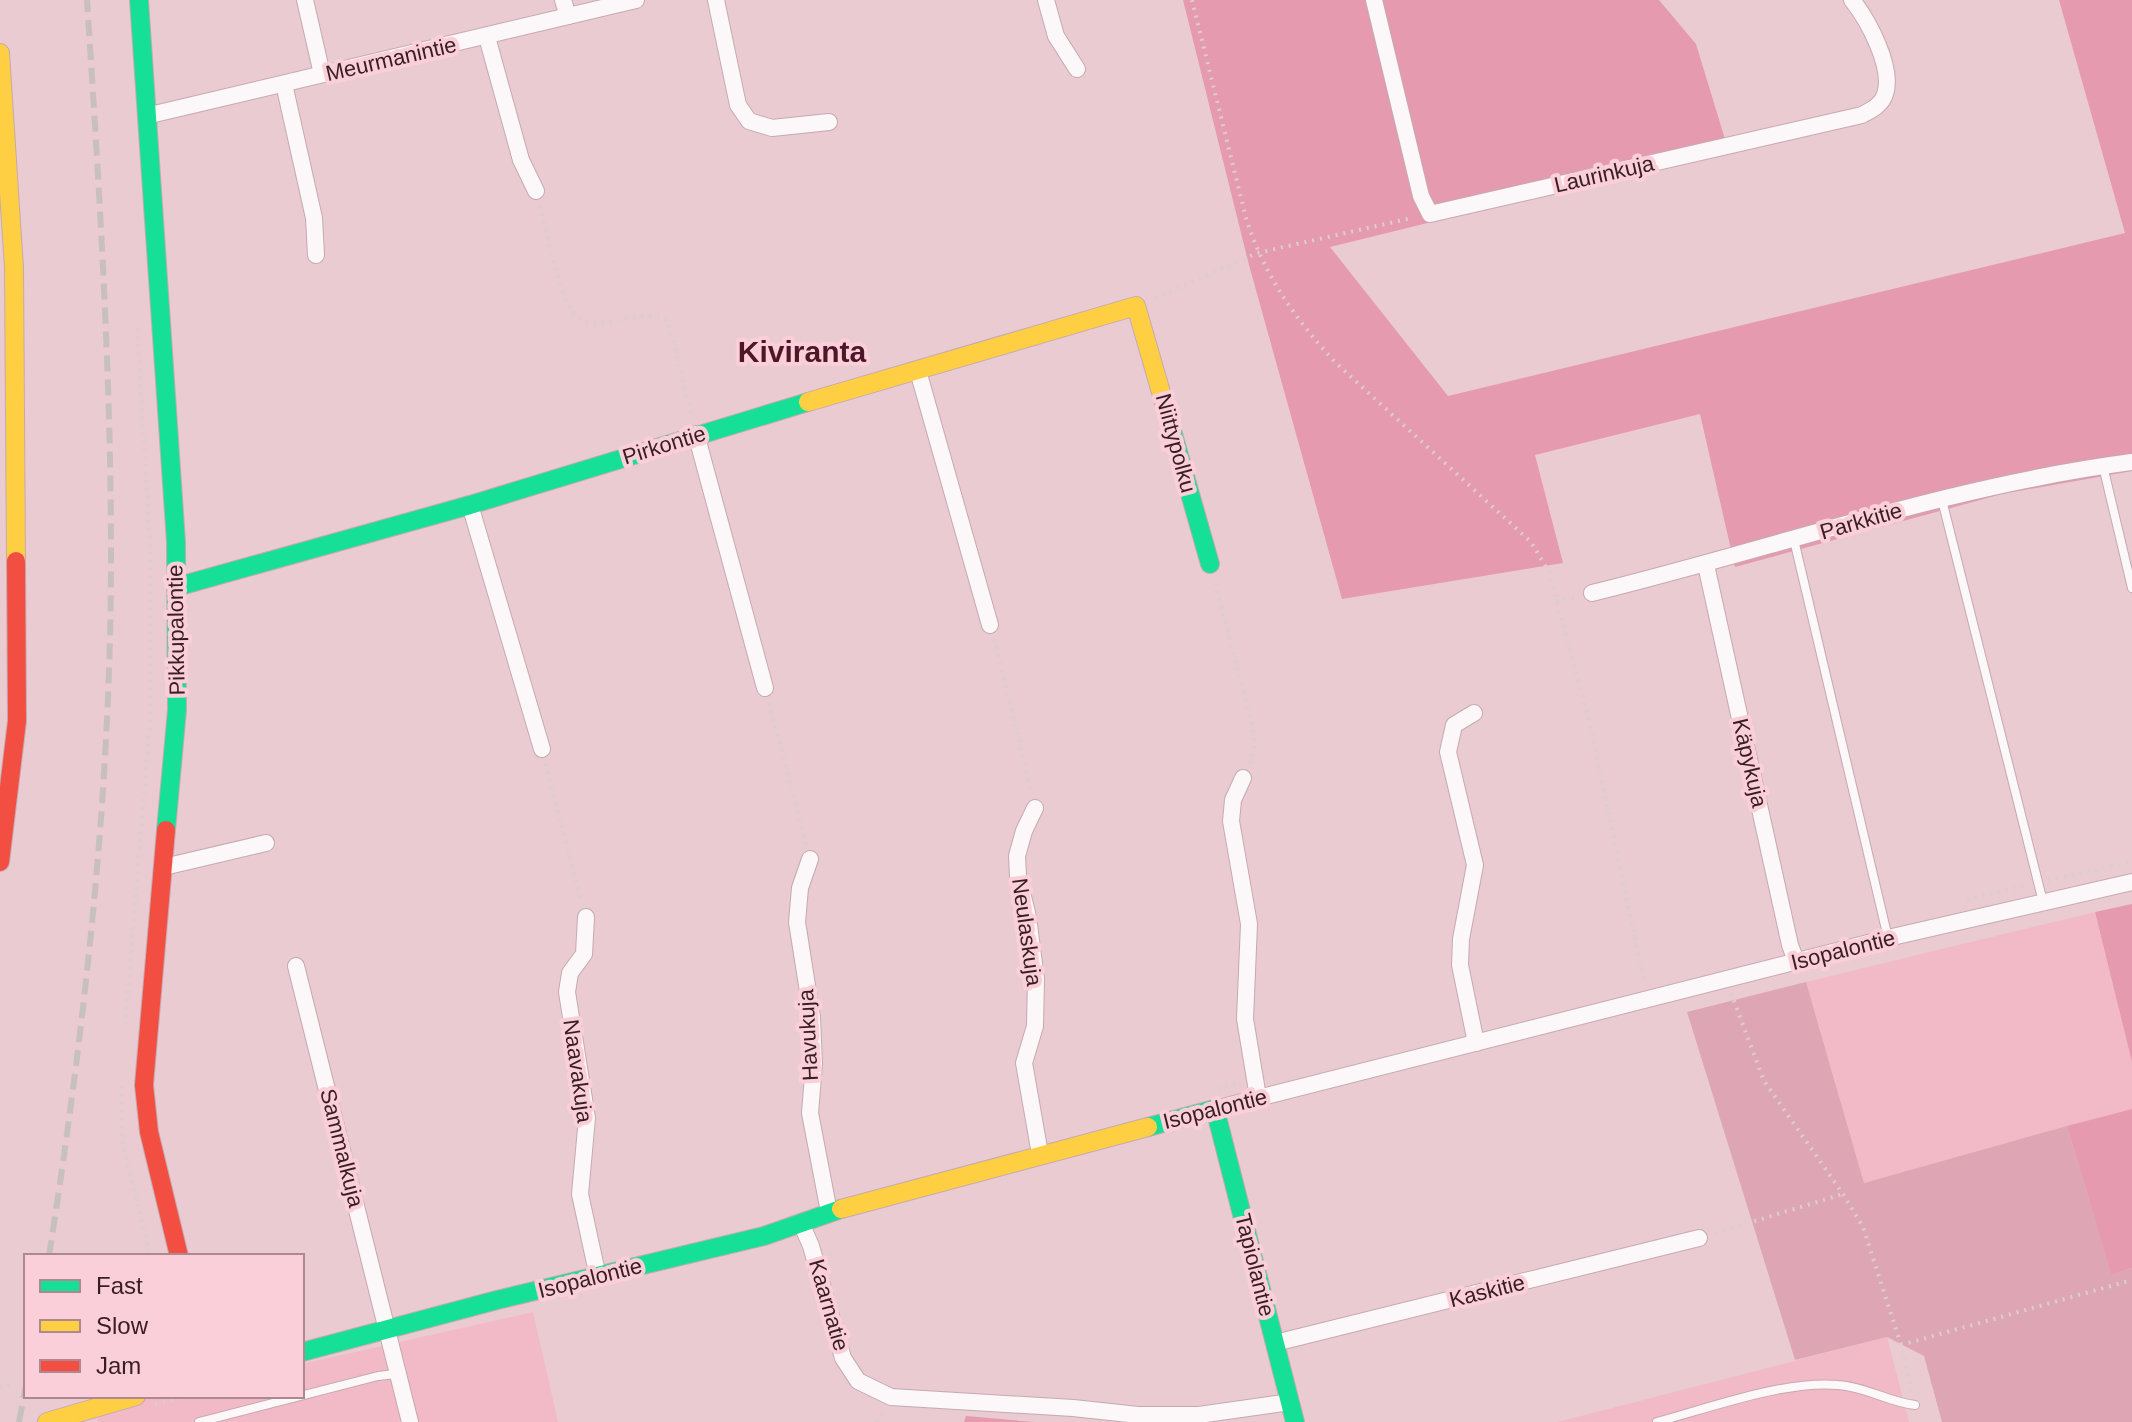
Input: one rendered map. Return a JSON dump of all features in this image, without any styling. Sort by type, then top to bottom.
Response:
[{"type":"main road","name":"Pikkupalontie","points":[[139,0],[174,512],[177,710],[144,1085],[149,1132],[179,1254]]},
{"type":"main road","points":[[0,53],[14,268],[17,721],[0,862]]},
{"type":"main road","name":"Pirkontie","points":[[176,587],[470,505],[696,434],[918,371],[1140,314]]},
{"type":"main road","name":"Niittypolku","points":[[1140,314],[1210,564]]},
{"type":"main road","name":"Isopalontie","points":[[304,1352],[497,1300],[764,1236],[829,1212],[1215,1109]]},
{"type":"main road","name":"Tapiolantie","points":[[1215,1109],[1295,1422]]},
{"type":"main road","points":[[47,1422],[82,1418],[131,1398]]},
{"type":"street","points":[[305,0],[322,74]]},
{"type":"street","name":"Meurmanintie","points":[[146,116],[487,37],[566,8],[636,0]]},
{"type":"street","points":[[716,0],[738,105],[749,121],[772,128],[829,122]]},
{"type":"street","points":[[1046,0],[1056,36],[1077,69]]},
{"type":"street","points":[[1374,0],[1421,196],[1430,214]]},
{"type":"street","name":"Laurinkuja","points":[[1430,214],[1862,115],[1877,107],[1885,95],[1886,79],[1878,44],[1862,12],[1852,0]]},
{"type":"street","points":[[487,37],[521,160],[536,191]]},
{"type":"street","points":[[284,84],[314,218],[316,255]]},
{"type":"street","points":[[918,371],[990,625]]},
{"type":"street","points":[[696,434],[765,688]]},
{"type":"street","name":"Parkkitie","points":[[1592,593],[1942,500],[2042,476],[2132,462]]},
{"type":"street","points":[[470,505],[542,749]]},
{"type":"street","name":"Käpykuja","points":[[1706,565],[1796,961]]},
{"type":"street","points":[[1474,713],[1454,725],[1448,752],[1475,865],[1461,939],[1460,965],[1476,1043]]},
{"type":"street","points":[[1243,778],[1233,800],[1231,821],[1249,924],[1245,1019],[1258,1097]]},
{"type":"street","name":"Neulaskuja","points":[[1035,808],[1017,856],[1036,979],[1035,1026],[1024,1063],[1040,1154]]},
{"type":"street","points":[[164,867],[266,843]]},
{"type":"street","name":"Havukuja","points":[[810,859],[800,888],[797,922],[812,1017],[814,1064],[810,1113],[829,1212]]},
{"type":"street","name":"Isopalontie","points":[[1215,1109],[1888,938],[2132,882]]},
{"type":"street","name":"Naavakuja","points":[[586,917],[584,954],[570,973],[567,992],[587,1118],[580,1194],[598,1277]]},
{"type":"street","name":"Sammalkuja","points":[[296,966],[410,1422]]},
{"type":"street","name":"Kaarnatie","points":[[801,1223],[811,1246],[843,1358],[858,1381],[891,1397],[1138,1415],[1199,1415],[1290,1402]]},
{"type":"street","name":"Kaskitie","points":[[1275,1343],[1699,1238]]},
{"type":"lane","points":[[2103,466],[2132,588]]},
{"type":"lane","points":[[1942,500],[2043,903]]},
{"type":"lane","points":[[1794,540],[1888,938]]},
{"type":"lane","points":[[304,1392],[396,1374]]},
{"type":"lane","points":[[1657,1422],[1797,1386],[1838,1384],[1873,1390],[1895,1403],[1915,1405]]},
{"type":"lane","points":[[199,1422],[269,1400]]},
{"type":"path","points":[[1192,0],[1246,218],[1257,253],[1283,300],[1336,363],[1531,542],[1549,572],[1590,724],[1648,1000]]},
{"type":"path","points":[[536,191],[562,292],[572,313],[579,319],[596,324],[650,316],[668,321],[696,434]]},
{"type":"path","points":[[1140,314],[1257,253],[1430,214]]},
{"type":"path","points":[[125,1031],[151,710],[151,563],[136,309]]},
{"type":"path","points":[[1210,564],[1253,729],[1254,750],[1243,778]]},
{"type":"path","points":[[990,625],[1035,808]]},
{"type":"path","points":[[765,688],[810,859]]},
{"type":"path","points":[[542,749],[586,917]]},
{"type":"path","points":[[1727,980],[1764,1081],[1863,1227],[1901,1345],[1915,1405]]},
{"type":"path","points":[[122,1079],[123,1146],[150,1254]]},
{"type":"path","points":[[1699,1238],[1843,1194]]},
{"type":"path","points":[[1901,1345],[2132,1280]]},
{"type":"path","points":[[0,1387],[16,1384]]},
{"type":"shaded area","points":[[1183,0],[1659,0],[1696,44],[1728,149],[1330,247],[1448,396],[2125,233],[2059,0],[2132,0],[2132,471],[2002,494],[1735,567],[1700,414],[1535,455],[1563,563],[1342,599],[1249,265]]},
{"type":"shaded area","points":[[2132,904],[2132,1062],[2095,912]]},
{"type":"shaded area","points":[[2095,912],[2132,1062],[2132,1109],[1864,1183],[1806,982]]},
{"type":"shaded area","points":[[1806,982],[1864,1183],[2067,1126],[2111,1273],[2132,1268],[2132,1422],[1942,1422],[1924,1356],[1887,1337],[1795,1360],[1687,1012]]},
{"type":"shaded area","points":[[2132,1109],[2132,1268],[2111,1274],[2067,1126]]},
{"type":"shaded area","points":[[533,1312],[558,1422],[97,1422],[99,1409],[147,1398],[304,1398],[304,1364]]},
{"type":"shaded area","points":[[1887,1337],[1909,1422],[1558,1422]]},
{"type":"shaded area","points":[[966,1416],[1034,1422],[964,1422]]},
{"type":"railway","points":[[49,1254],[74,1082],[94,907],[110,644],[107,348],[87,0]]},
{"type":"railway","points":[[19,1422],[24,1396]]},
{"type":"traffic: fast","points":[[139,0],[176,542],[177,710],[166,830]]},
{"type":"traffic: fast","points":[[176,587],[470,505],[808,402]]},
{"type":"traffic: fast","points":[[1165,406],[1210,564]]},
{"type":"traffic: fast","points":[[1148,1127],[1215,1109],[1295,1422]]},
{"type":"traffic: fast","points":[[304,1351],[497,1300],[764,1236],[841,1209]]},
{"type":"traffic: slow","points":[[0,53],[14,268],[16,561]]},
{"type":"traffic: slow","points":[[808,402],[1136,306],[1165,406]]},
{"type":"traffic: slow","points":[[841,1209],[1148,1127]]},
{"type":"traffic: slow","points":[[47,1422],[129,1398]]},
{"type":"traffic: jam","points":[[0,862],[17,721],[16,561]]},
{"type":"traffic: jam","points":[[166,830],[144,1085],[149,1132],[179,1254]]},
{"type":"district","name":"Kiviranta","points":[[802,351]]}]
